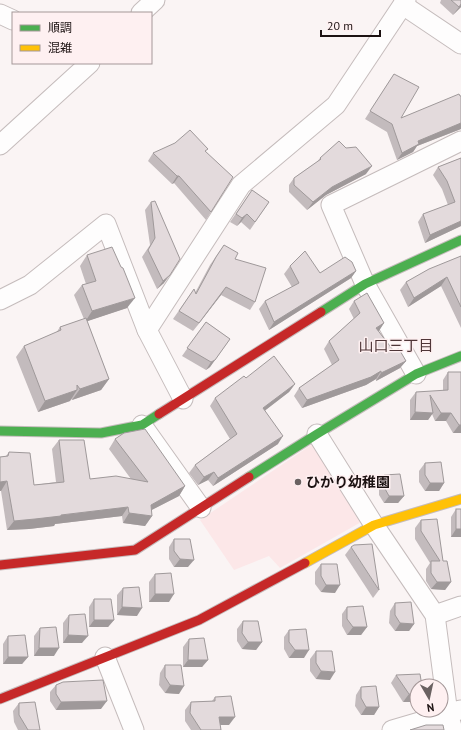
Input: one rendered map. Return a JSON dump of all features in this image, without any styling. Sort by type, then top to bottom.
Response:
[{"type":"street","points":[[142,12],[155,0]]},
{"type":"street","points":[[147,330],[241,185],[336,106],[405,3],[461,44]]},
{"type":"street","points":[[0,14],[12,20]]},
{"type":"street","points":[[0,145],[89,64]]},
{"type":"street","points":[[416,374],[365,284],[331,205],[461,141]]},
{"type":"street","points":[[0,300],[30,285],[106,224],[147,330],[183,399]]},
{"type":"street","points":[[2,426],[101,433],[142,425],[365,284],[461,240]]},
{"type":"street","points":[[0,565],[135,550],[317,434],[416,374],[461,356]]},
{"type":"street","points":[[142,425],[201,508]]},
{"type":"street","points":[[317,434],[374,525],[435,615],[454,718],[392,730]]},
{"type":"street","points":[[0,699],[199,620],[374,525],[461,499]]},
{"type":"street","points":[[435,615],[461,606]]},
{"type":"street","points":[[105,657],[134,730]]},
{"type":"shaded area","name":"ひかり幼稚園","points":[[314,443],[363,521],[280,568],[269,556],[234,570],[200,520]]},
{"type":"building","points":[[451,0],[461,0],[461,4],[459,7]]},
{"type":"building","points":[[394,74],[419,87],[401,118],[459,94],[461,96],[461,123],[418,141],[419,144],[402,153],[392,124],[370,111]]},
{"type":"building","points":[[190,130],[208,149],[205,151],[233,177],[211,212],[179,176],[177,176],[153,153],[175,143]]},
{"type":"building","points":[[339,141],[346,148],[356,147],[372,166],[332,187],[313,202],[294,185],[294,178],[321,159],[320,158]]},
{"type":"building","points":[[461,158],[461,221],[430,235],[423,214],[455,202],[447,181],[438,167]]},
{"type":"building","points":[[252,190],[269,202],[255,222],[247,214],[242,218],[236,214]]},
{"type":"building","points":[[155,201],[180,259],[170,275],[163,281],[148,250],[155,238],[151,202]]},
{"type":"building","points":[[224,245],[238,253],[235,259],[266,268],[255,302],[226,287],[199,323],[179,311],[194,289],[196,294]]},
{"type":"building","points":[[112,247],[121,267],[123,268],[135,298],[92,311],[82,285],[96,281],[87,255]]},
{"type":"building","points":[[305,251],[320,273],[345,257],[352,262],[356,271],[274,322],[265,301],[299,283],[290,266]]},
{"type":"building","points":[[461,256],[461,307],[447,277],[414,298],[406,282],[429,269]]},
{"type":"building","points":[[367,293],[384,323],[376,328],[393,350],[399,349],[406,361],[381,373],[381,371],[371,377],[307,400],[299,388],[339,360],[329,341],[360,313],[354,301]]},
{"type":"building","points":[[86,318],[109,379],[80,389],[77,385],[77,390],[45,401],[24,346],[61,330],[60,327]]},
{"type":"building","points":[[206,322],[230,339],[215,360],[211,362],[187,348]]},
{"type":"building","points":[[274,356],[295,384],[263,408],[283,436],[218,478],[214,472],[204,477],[195,465],[237,434],[215,398],[244,376],[246,378]]},
{"type":"building","points":[[448,372],[461,372],[461,425],[459,425],[451,413],[441,413],[430,395],[433,413],[415,412],[416,392],[448,390]]},
{"type":"building","points":[[145,429],[185,486],[151,505],[152,516],[129,513],[128,507],[14,521],[7,481],[0,482],[0,457],[8,456],[9,452],[30,453],[34,485],[64,482],[59,440],[84,440],[90,479],[116,476],[148,482],[115,439],[124,433]]},
{"type":"building","points":[[441,462],[444,483],[430,483],[425,475],[425,463]]},
{"type":"building","points":[[400,474],[404,496],[389,496],[384,487],[384,475]]},
{"type":"building","points":[[456,509],[461,509],[461,529],[456,529]]},
{"type":"building","points":[[437,519],[443,561],[447,561],[451,582],[437,582],[431,573],[431,561],[440,561],[421,531],[421,520]]},
{"type":"building","points":[[174,539],[190,539],[194,560],[180,559],[174,551]]},
{"type":"building","points":[[372,544],[379,590],[351,547],[354,545]]},
{"type":"building","points":[[321,564],[337,564],[340,585],[326,585],[321,576]]},
{"type":"building","points":[[171,573],[174,594],[155,594],[155,574]]},
{"type":"building","points":[[139,587],[142,608],[122,607],[123,588]]},
{"type":"building","points":[[94,599],[111,599],[114,620],[94,620]]},
{"type":"building","points":[[411,602],[414,624],[400,623],[395,615],[395,603]]},
{"type":"building","points":[[363,606],[367,627],[353,627],[347,619],[347,607]]},
{"type":"building","points":[[85,614],[88,636],[68,635],[69,615]]},
{"type":"building","points":[[243,621],[258,621],[262,642],[248,642],[242,633]]},
{"type":"building","points":[[56,627],[59,648],[39,648],[40,628]]},
{"type":"building","points":[[306,629],[309,650],[295,650],[289,642],[289,630]]},
{"type":"building","points":[[25,635],[28,657],[8,657],[8,636]]},
{"type":"building","points":[[204,638],[208,660],[188,660],[189,639]]},
{"type":"building","points":[[316,651],[332,651],[335,672],[321,671],[316,663]]},
{"type":"building","points":[[165,665],[181,665],[184,686],[170,685],[165,677]]},
{"type":"building","points":[[420,674],[421,678],[409,678],[409,694],[396,675]]},
{"type":"building","points":[[103,680],[107,701],[61,702],[56,694],[56,685],[63,682]]},
{"type":"building","points":[[376,686],[379,707],[366,707],[361,698],[361,687]]},
{"type":"building","points":[[231,696],[235,717],[219,717],[221,730],[201,730],[190,713],[191,702],[215,701],[215,697]]},
{"type":"building","points":[[35,702],[40,730],[28,730],[19,715],[19,703]]},
{"type":"building","points":[[426,725],[443,725],[444,730],[410,730]]},
{"type":"traffic: fast","points":[[321,312],[365,284],[461,240]]},
{"type":"traffic: fast","points":[[249,477],[416,374],[461,356]]},
{"type":"traffic: fast","points":[[0,431],[101,433],[142,425],[159,414]]},
{"type":"traffic: slow","points":[[305,563],[374,525],[461,499]]},
{"type":"traffic: jam","points":[[159,414],[321,312]]},
{"type":"traffic: jam","points":[[0,565],[135,550],[249,477]]},
{"type":"traffic: jam","points":[[0,699],[199,620],[305,563]]},
{"type":"place","name":"ひかり幼稚園","points":[[298,482]]},
{"type":"district","name":"山口三丁目","points":[[396,346]]}]
